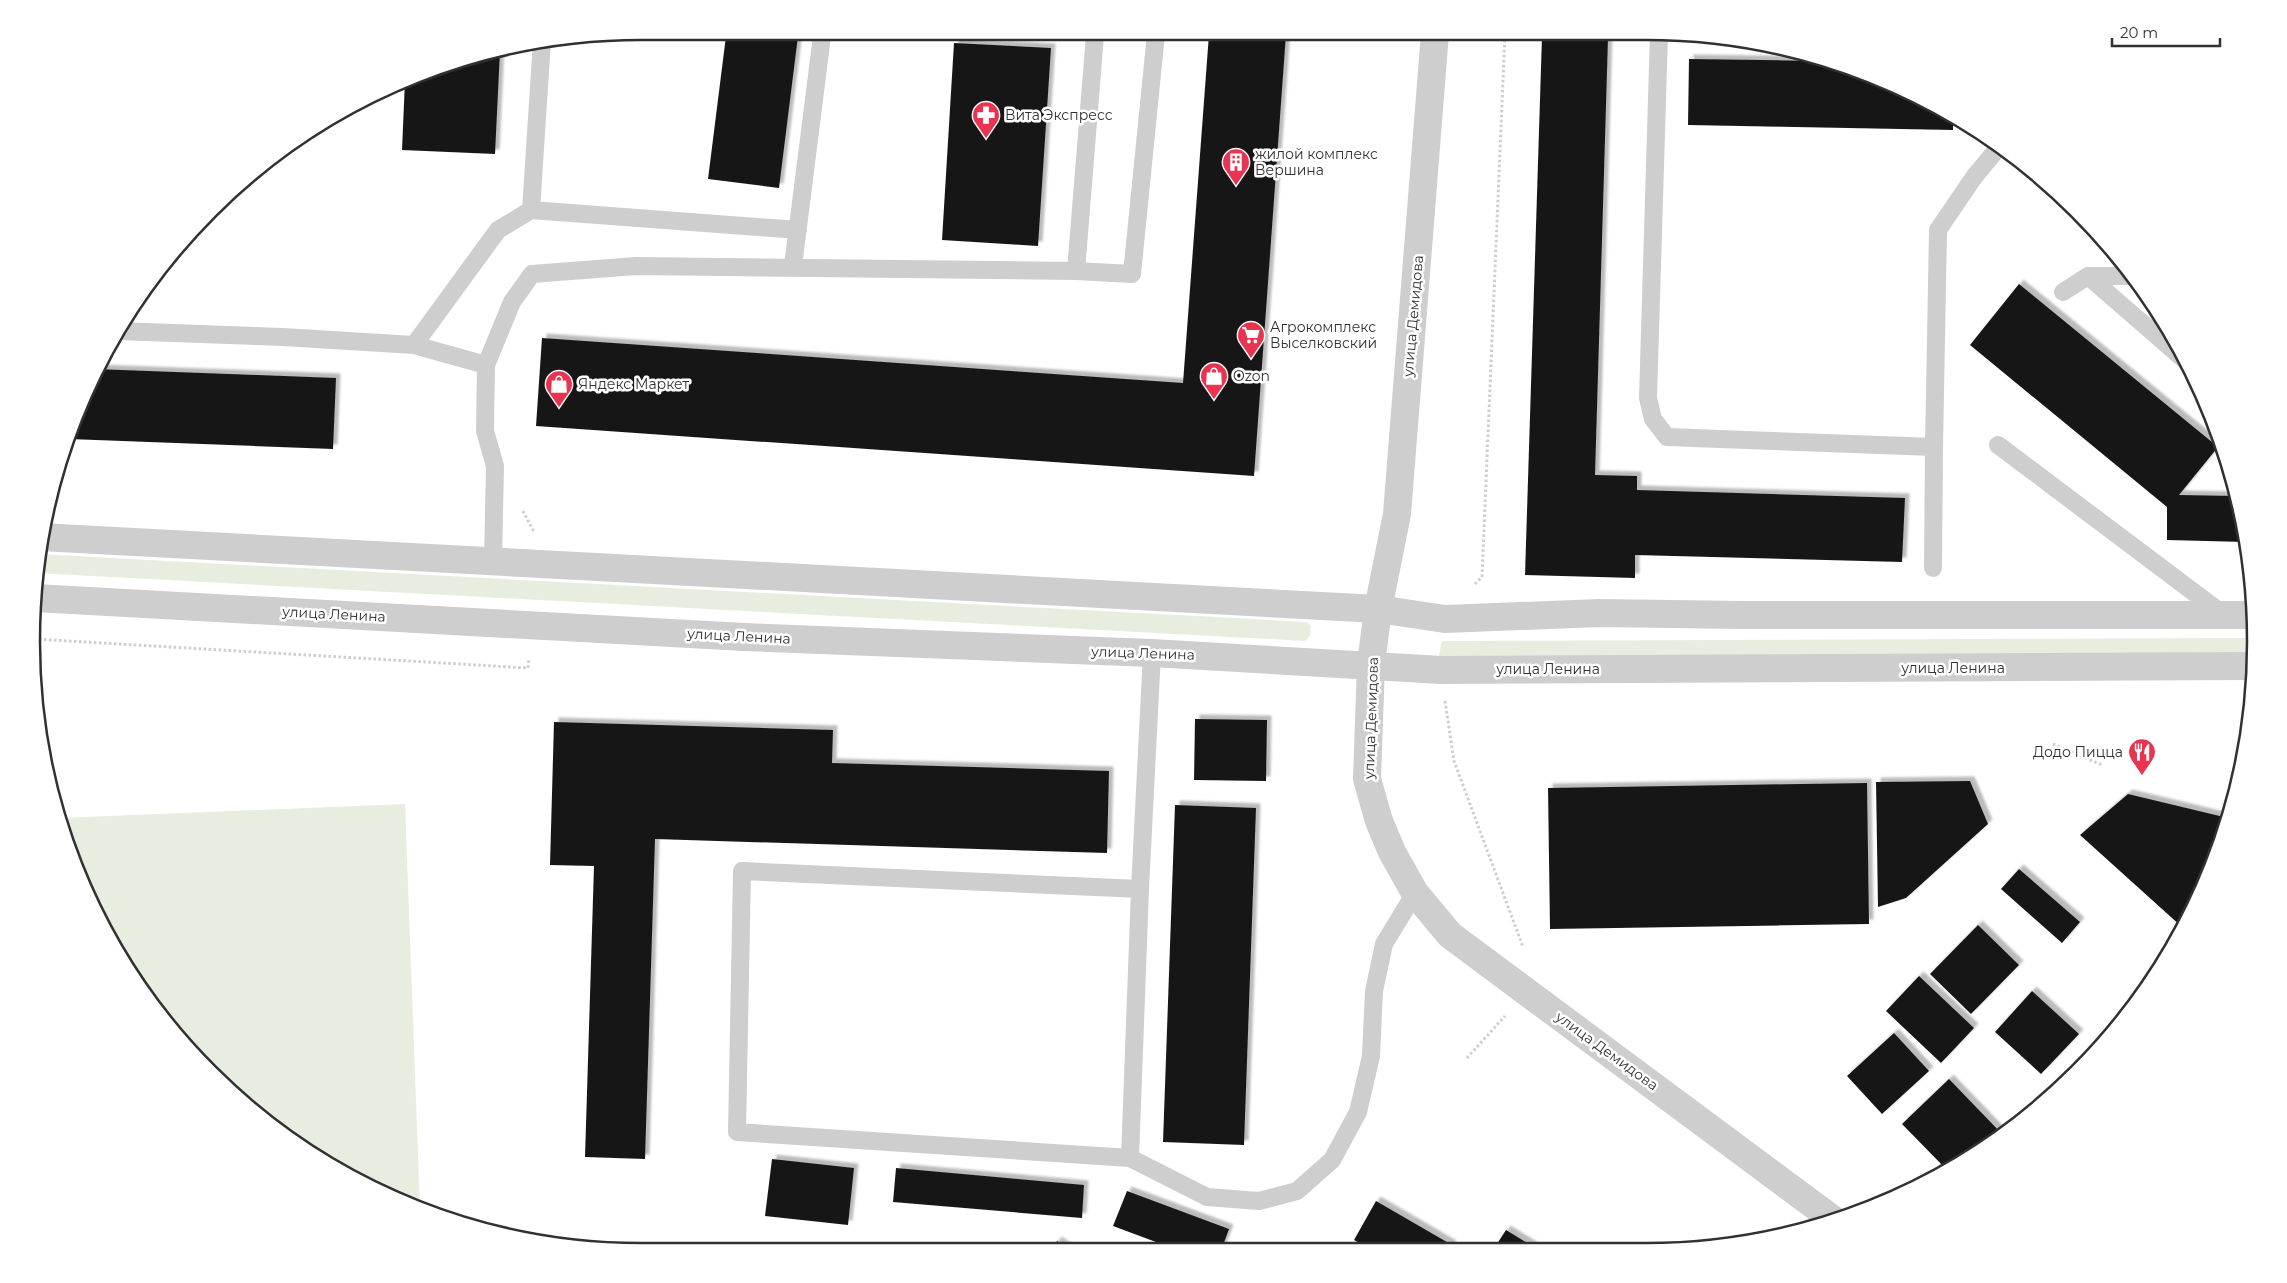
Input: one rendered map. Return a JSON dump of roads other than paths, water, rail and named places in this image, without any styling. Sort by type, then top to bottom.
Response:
[{"type":"street","name":"улица Демидова","points":[[1434,40],[1396,514],[1378,609],[1371,664],[1367,779],[1379,821],[1415,893],[1450,935],[1827,1215]]},
{"type":"street","points":[[50,537],[1378,609],[1445,619],[1599,613],[2246,616]]},
{"type":"street","name":"улица Ленина","points":[[41,598],[744,637],[1152,653],[1371,664],[1441,670],[2246,666]]},
{"type":"lane","points":[[792,266],[822,40]]},
{"type":"lane","points":[[1076,271],[1095,40]]},
{"type":"lane","points":[[493,561],[495,466],[485,431],[486,365],[512,302],[532,274],[636,266],[792,266],[1076,271],[1132,274],[1155,40]]},
{"type":"lane","points":[[1659,40],[1648,398],[1653,419],[1667,437],[1934,447]]},
{"type":"lane","points":[[532,210],[542,49]]},
{"type":"lane","points":[[1933,568],[1938,230],[1974,177],[1994,151]]},
{"type":"lane","points":[[414,345],[498,230],[532,210],[798,230]]},
{"type":"lane","points":[[2063,292],[2088,276],[2124,276]]},
{"type":"lane","points":[[2088,276],[2169,346]]},
{"type":"lane","points":[[127,331],[283,336],[414,345],[486,365]]},
{"type":"lane","points":[[1998,445],[2225,616]]},
{"type":"lane","points":[[1130,1158],[1140,889],[1152,653]]},
{"type":"lane","points":[[1140,889],[742,871],[737,1132],[1130,1158],[1207,1197],[1259,1201],[1298,1191],[1332,1160],[1358,1112],[1371,1056],[1374,991],[1384,944],[1415,893]]},
{"type":"place","name":"Вита Экспресс","points":[[986,139]]},
{"type":"place","name":"жилой комплекс Вершина","points":[[1236,186]]},
{"type":"place","name":"Агрокомплекс Выселковский","points":[[1251,359]]},
{"type":"place","name":"Ozon","points":[[1214,400]]},
{"type":"place","name":"Яндекс Маркет","points":[[559,408]]},
{"type":"place","name":"Додо Пицца","points":[[2142,776]]}]
